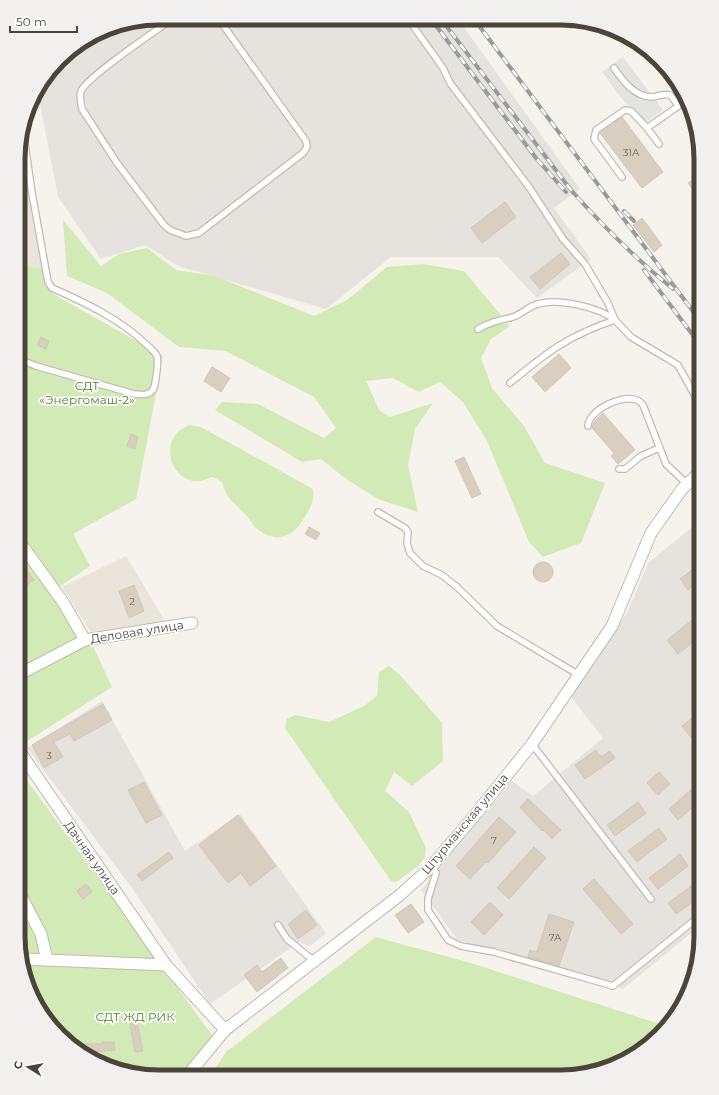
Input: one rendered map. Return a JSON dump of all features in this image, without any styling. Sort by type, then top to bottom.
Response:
[{"type":"street","name":"Штурманская улица","points":[[192,1070],[225,1030],[400,895],[432,866],[532,744],[579,675],[612,626],[651,533],[670,504],[694,478]]},
{"type":"street","points":[[25,549],[63,602],[85,640]]},
{"type":"street","name":"Деловая улица","points":[[25,671],[85,640],[192,623]]},
{"type":"street","name":"Дачная улица","points":[[25,760],[166,965]]},
{"type":"street","points":[[25,903],[41,934],[47,960]]},
{"type":"street","points":[[27,959],[166,965],[225,1030]]},
{"type":"lane","points":[[164,25],[98,73],[81,91],[80,99],[86,114],[117,163],[164,225],[170,230],[186,236],[199,233],[215,223],[303,153],[307,147],[306,142],[223,25]]},
{"type":"lane","points":[[412,25],[443,68],[450,83],[528,187],[563,239],[585,264],[608,303],[616,320],[631,337],[678,365],[694,394]]},
{"type":"lane","points":[[614,68],[624,83],[634,90],[650,97],[664,94],[670,95],[678,105]]},
{"type":"lane","points":[[647,128],[682,103]]},
{"type":"lane","points":[[622,177],[594,139],[594,132],[625,110],[631,111],[647,128],[659,144]]},
{"type":"lane","points":[[25,361],[134,394],[150,394],[155,386],[157,356],[150,347],[120,322],[52,288],[48,282],[26,148]]},
{"type":"lane","points":[[478,329],[488,323],[521,313],[536,304],[547,302],[558,302],[600,310],[616,320]]},
{"type":"lane","points":[[510,383],[556,346],[582,332],[616,320]]},
{"type":"lane","points":[[588,426],[589,419],[605,405],[628,398],[637,400],[643,405],[668,468],[687,484]]},
{"type":"lane","points":[[619,469],[625,469],[641,456],[659,448]]},
{"type":"lane","points":[[378,512],[405,528],[408,532],[407,543],[410,553],[423,566],[442,575],[457,586],[497,626],[579,675]]},
{"type":"lane","points":[[532,744],[652,899]]},
{"type":"lane","points":[[432,866],[436,873],[428,899],[428,910],[448,940],[461,946],[494,952],[613,986],[694,921]]},
{"type":"lane","points":[[278,925],[287,939],[314,961]]},
{"type":"shaded area","points":[[150,25],[462,25],[580,189],[554,208],[591,259],[537,298],[498,257],[391,257],[326,309],[178,266],[145,245],[101,259],[58,197],[39,100],[53,77],[64,64],[92,43],[108,35]]},
{"type":"shaded area","points":[[623,57],[663,110],[645,123],[622,99],[602,72]]},
{"type":"shaded area","points":[[26,139],[49,269],[25,267],[25,159]]},
{"type":"shaded area","points":[[694,526],[694,931],[623,989],[494,952],[457,939],[421,890],[512,781],[533,796],[603,738],[571,697],[628,611],[648,563]]},
{"type":"shaded area","points":[[126,556],[166,623],[91,632],[62,587]]},
{"type":"shaded area","points":[[102,701],[185,851],[240,814],[326,933],[310,946],[299,942],[210,1004],[132,888],[27,748]]},
{"type":"green space","points":[[63,220],[101,266],[119,254],[147,248],[176,270],[215,276],[314,316],[347,300],[387,267],[423,264],[464,271],[510,326],[491,339],[481,358],[492,388],[524,426],[545,463],[605,483],[581,543],[543,557],[529,542],[487,441],[463,402],[440,382],[419,392],[393,378],[366,381],[379,410],[390,417],[433,403],[415,429],[408,465],[418,512],[378,499],[346,479],[321,459],[302,462],[215,410],[222,402],[258,404],[324,438],[336,428],[314,397],[226,351],[179,347],[107,293],[67,276]]},
{"type":"green space","name":"СДТ «Энергомаш-2»","points":[[25,267],[49,269],[53,294],[163,356],[136,499],[73,534],[90,566],[59,587],[85,629],[112,687],[25,743]]},
{"type":"green space","points":[[189,425],[201,427],[313,489],[313,501],[300,525],[289,534],[277,537],[270,536],[256,528],[231,500],[222,482],[213,477],[195,481],[180,475],[175,469],[172,461],[170,453],[171,445],[179,431]]},
{"type":"green space","points":[[389,666],[400,675],[442,723],[443,761],[412,786],[394,772],[385,791],[409,812],[426,848],[425,857],[418,866],[396,882],[391,881],[285,728],[287,719],[295,715],[329,722],[364,706],[377,696],[379,672]]},
{"type":"green space","name":"СДТ ЖД РИК","points":[[25,778],[220,1046],[199,1070],[141,1069],[108,1060],[92,1052],[64,1031],[53,1018],[35,987],[26,954]]},
{"type":"green space","points":[[376,937],[474,964],[661,1024],[642,1042],[611,1060],[569,1070],[214,1070],[226,1052]]},
{"type":"building","points":[[568,25],[576,26],[571,29]]},
{"type":"building","points":[[622,117],[663,172],[642,188],[600,133]]},
{"type":"building","points":[[694,179],[694,191],[688,183]]},
{"type":"building","points":[[505,202],[516,217],[482,243],[471,228]]},
{"type":"building","points":[[642,218],[662,245],[654,252],[633,225]]},
{"type":"building","points":[[561,253],[570,264],[540,289],[530,277]]},
{"type":"building","points":[[41,337],[49,341],[46,349],[37,345]]},
{"type":"building","points":[[559,354],[571,368],[545,392],[532,377]]},
{"type":"building","points":[[212,367],[230,378],[221,392],[204,381]]},
{"type":"building","points":[[603,413],[635,450],[618,464],[611,456],[614,453],[592,428],[594,422]]},
{"type":"building","points":[[131,434],[138,437],[135,449],[127,446]]},
{"type":"building","points":[[464,457],[481,494],[472,498],[455,461]]},
{"type":"building","points":[[309,527],[320,533],[316,540],[305,534]]},
{"type":"building","points":[[543,562],[550,565],[553,572],[550,579],[543,582],[536,579],[533,572],[536,565]]},
{"type":"building","points":[[694,568],[694,585],[688,590],[680,579]]},
{"type":"building","points":[[25,569],[34,580],[27,585],[25,582]]},
{"type":"building","points":[[134,585],[144,611],[129,618],[119,591]]},
{"type":"building","points":[[694,619],[694,641],[678,654],[667,640]]},
{"type":"building","points":[[103,704],[112,720],[74,741],[70,734],[54,742],[63,757],[44,768],[32,745]]},
{"type":"building","points":[[694,717],[694,741],[682,726]]},
{"type":"building","points":[[596,750],[601,757],[610,751],[615,758],[585,779],[575,765]]},
{"type":"building","points":[[659,772],[670,784],[658,795],[647,783]]},
{"type":"building","points":[[144,782],[162,815],[146,823],[128,790]]},
{"type":"building","points":[[694,787],[694,806],[678,820],[669,809]]},
{"type":"building","points":[[528,799],[561,830],[552,839],[543,830],[542,831],[520,807]]},
{"type":"building","points":[[638,802],[646,813],[615,836],[607,825]]},
{"type":"building","points":[[238,815],[276,866],[250,886],[241,873],[228,883],[199,845]]},
{"type":"building","points":[[499,817],[516,832],[488,863],[486,862],[470,879],[456,866]]},
{"type":"building","points":[[659,828],[667,839],[637,862],[628,851]]},
{"type":"building","points":[[534,847],[546,858],[509,899],[497,888]]},
{"type":"building","points":[[169,852],[173,858],[142,881],[137,875]]},
{"type":"building","points":[[680,854],[688,866],[658,889],[649,878]]},
{"type":"building","points":[[594,879],[633,924],[621,934],[583,889]]},
{"type":"building","points":[[86,884],[92,892],[83,899],[77,891]]},
{"type":"building","points":[[694,884],[694,901],[676,914],[668,903]]},
{"type":"building","points":[[490,902],[503,915],[484,935],[471,922]]},
{"type":"building","points":[[411,904],[424,922],[408,933],[395,915]]},
{"type":"building","points":[[306,910],[317,925],[298,939],[288,924]]},
{"type":"building","points":[[549,914],[574,922],[559,966],[528,957],[530,950],[537,952]]},
{"type":"building","points":[[281,958],[288,968],[257,992],[244,975],[257,965],[262,972]]},
{"type":"building","points":[[137,1023],[143,1051],[135,1052],[130,1024]]},
{"type":"building","points":[[102,1042],[114,1042],[115,1050],[92,1052],[80,1044],[102,1044]]},
{"type":"railway","points":[[436,25],[536,158],[566,192]]},
{"type":"railway","points":[[446,25],[571,190],[620,241],[673,289]]},
{"type":"railway","points":[[478,25],[694,313]]},
{"type":"railway","points":[[624,211],[634,221]]},
{"type":"railway","points":[[644,270],[694,337]]}]
